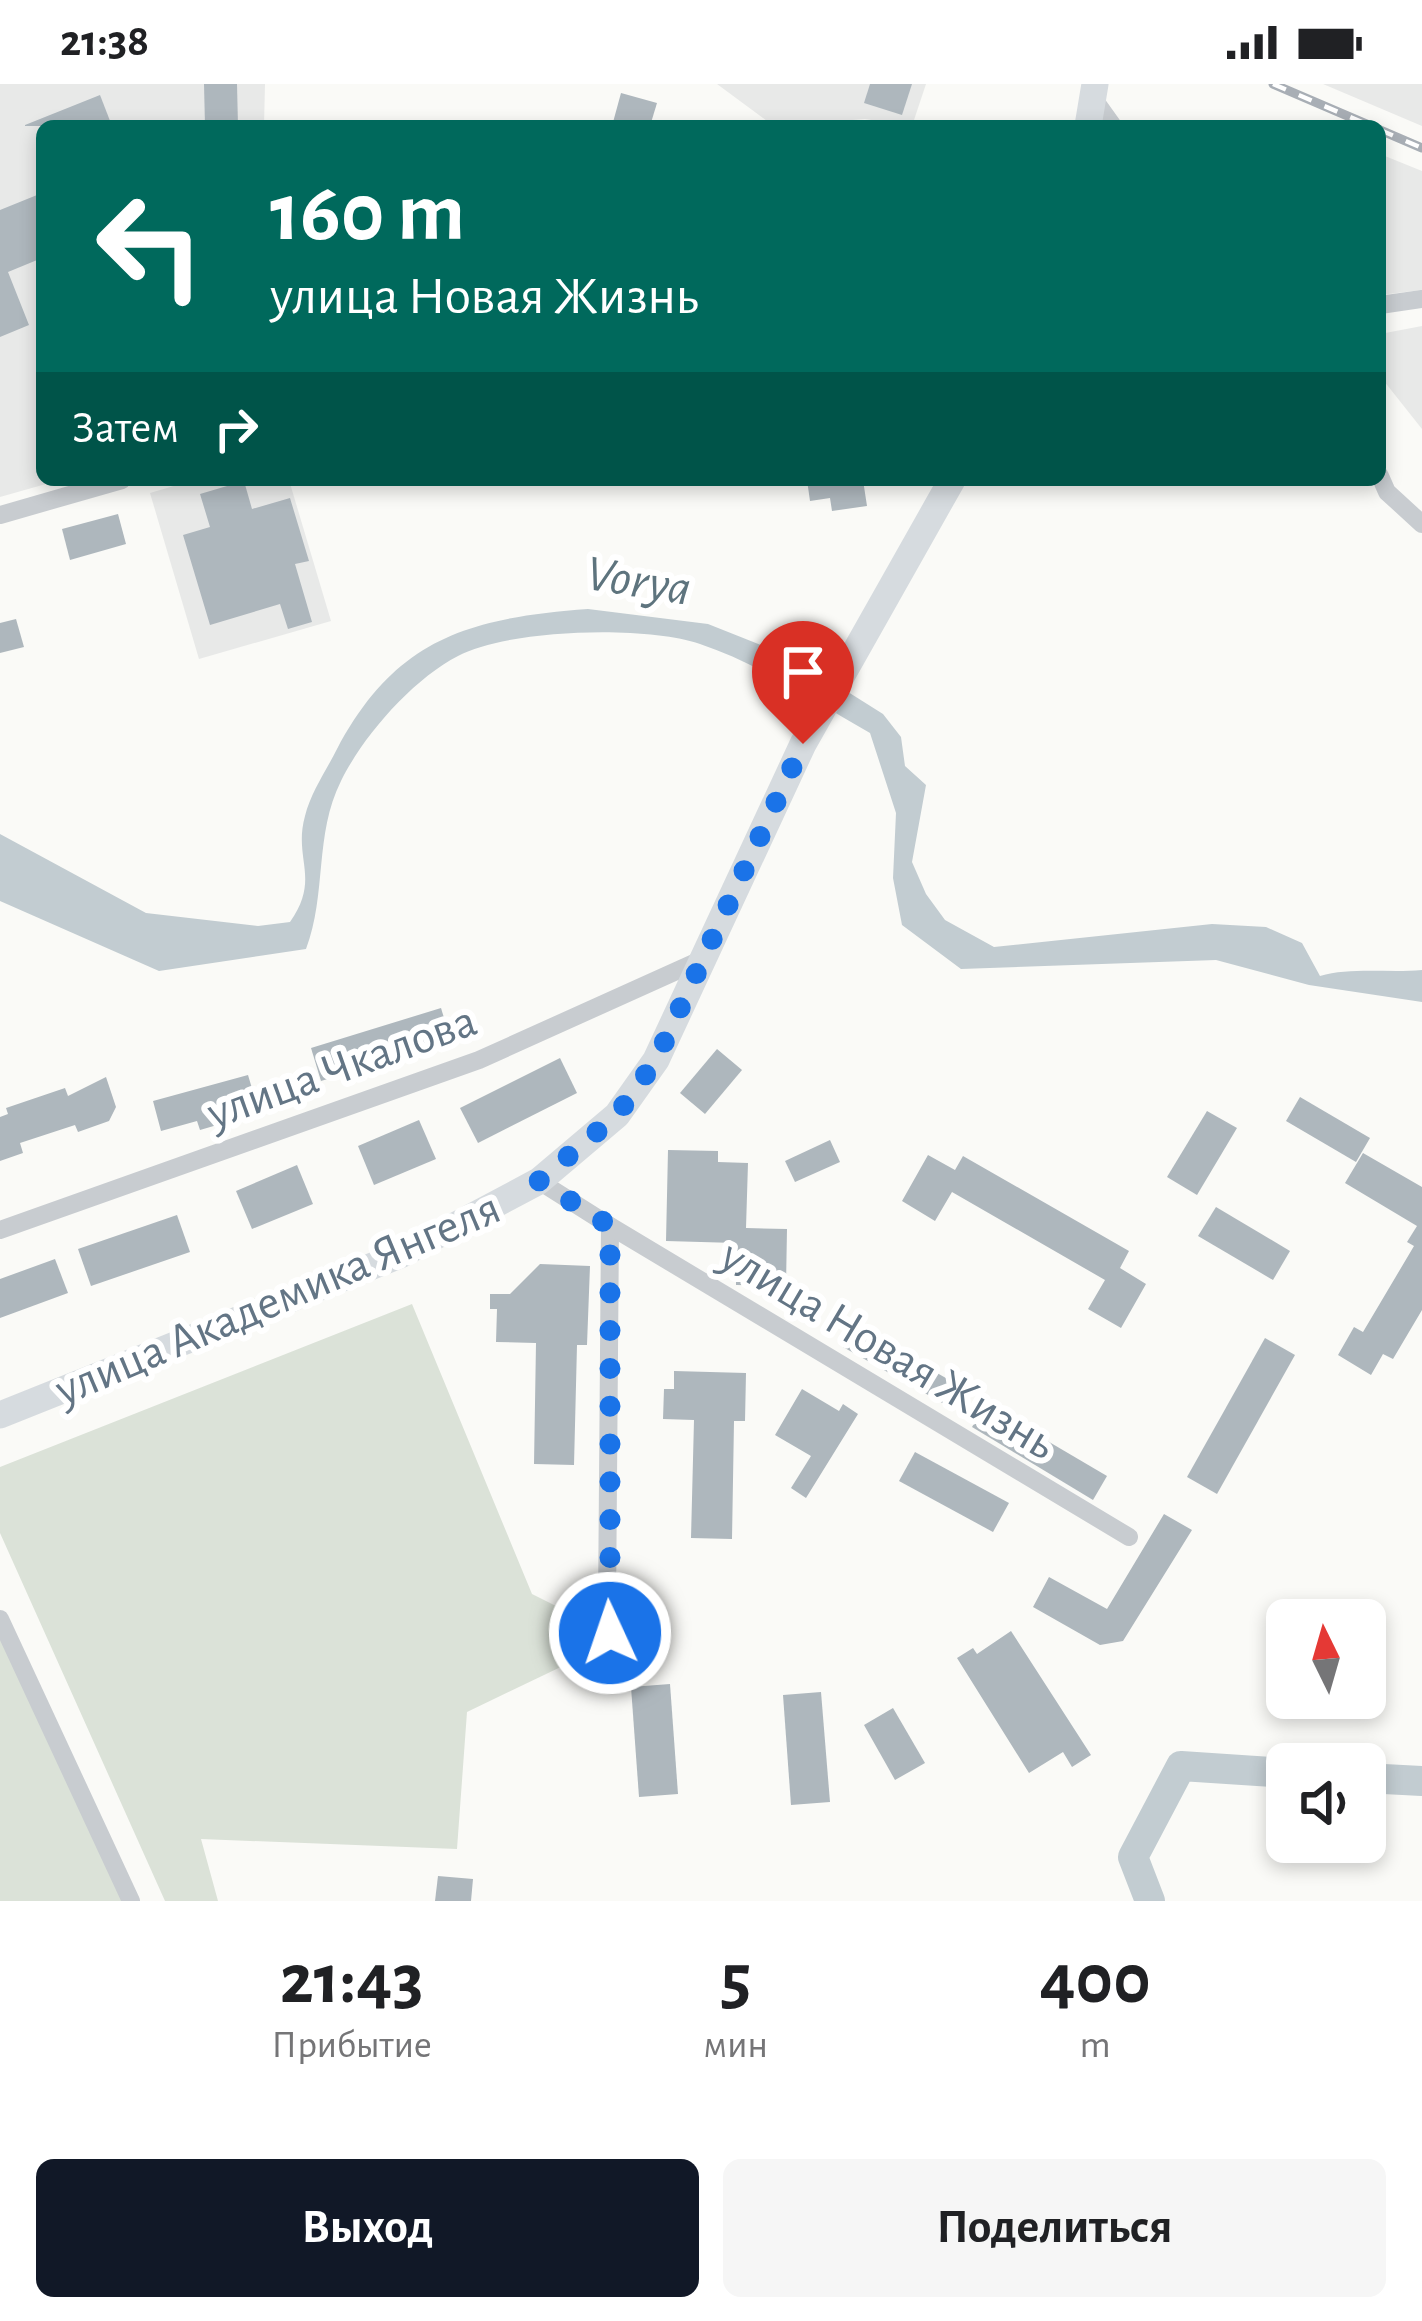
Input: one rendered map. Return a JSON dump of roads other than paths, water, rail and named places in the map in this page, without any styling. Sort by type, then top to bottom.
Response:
[{"type":"main road","name":"улица Академика Янгеля","points":[[0,1415],[400,1255],[539,1181],[617,1115],[656,1060],[803,744],[949,486]]},
{"type":"street","points":[[1386,304],[1422,299]]},
{"type":"street","points":[[0,515],[101,486]]},
{"type":"street","points":[[1385,486],[1422,524]]},
{"type":"street","name":"улица Чкалова","points":[[0,1230],[479,1060],[703,959]]},
{"type":"street","name":"улица Новая Жизнь","points":[[539,1181],[1129,1538]]},
{"type":"street","points":[[610,1226],[607,1587],[612,1658]]},
{"type":"street","points":[[0,1619],[131,1901]]},
{"type":"waterway","name":"Vorya","points":[[1150,1901],[1133,1857],[1181,1766],[1266,1772]]},
{"type":"waterway","name":"Vorya","points":[[1386,1779],[1422,1781]]},
{"type":"railway","points":[[1273,84],[1357,120]]},
{"type":"railway","points":[[1386,133],[1422,148]]}]
